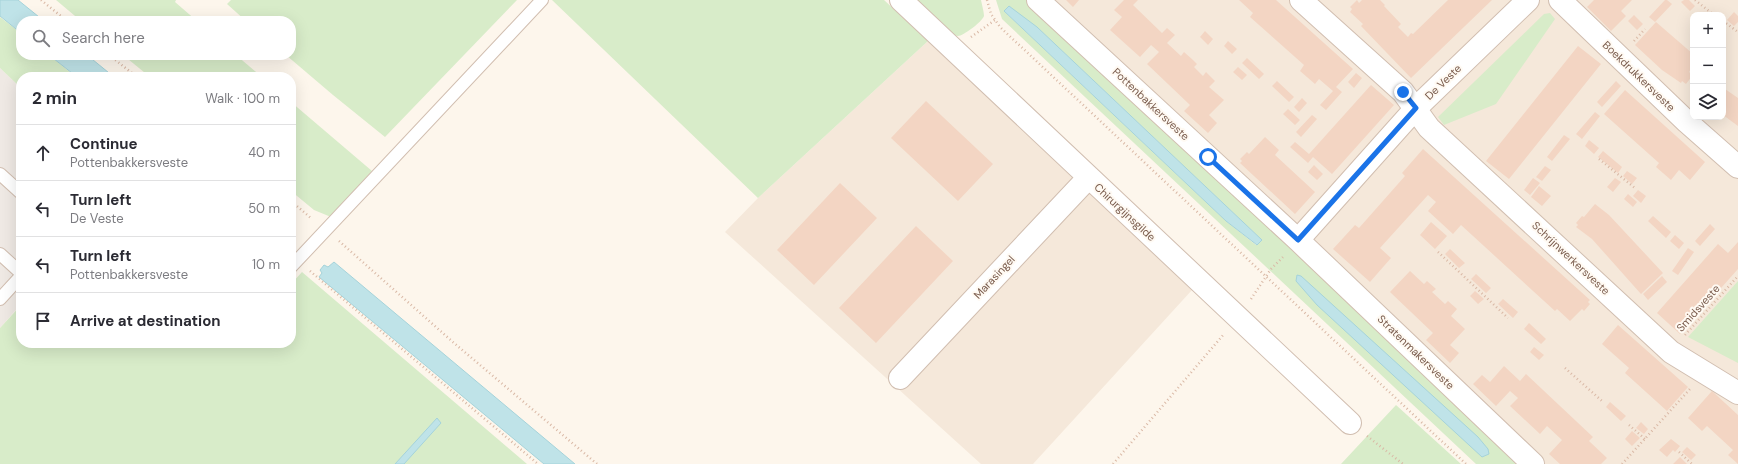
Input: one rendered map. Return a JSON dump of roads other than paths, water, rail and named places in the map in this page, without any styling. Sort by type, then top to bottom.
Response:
[{"type":"street","name":"Chirurgijnsgilde","points":[[901,0],[1350,423]]},
{"type":"street","name":"Pottenbakkersveste","points":[[1038,0],[1298,240]]},
{"type":"street","points":[[1301,0],[1403,92],[1416,108]]},
{"type":"street","name":"De Veste","points":[[1298,240],[1416,108],[1528,0]]},
{"type":"street","name":"Boekdrukkersveste","points":[[1560,0],[1687,122],[1738,167]]},
{"type":"street","name":"Schrijnwerkersveste","points":[[1416,108],[1429,128],[1671,352],[1738,393]]},
{"type":"street","name":"Marasingel","points":[[900,378],[1088,177]]},
{"type":"street","name":"Stratenmakersveste","points":[[1298,240],[1533,464]]},
{"type":"lane","points":[[296,262],[542,0]]},
{"type":"lane","points":[[0,174],[16,188]]},
{"type":"lane","points":[[0,254],[16,268]]},
{"type":"lane","points":[[0,300],[16,282]]},
{"type":"water","points":[[0,0],[18,0],[38,16],[16,16],[16,29],[0,16]]},
{"type":"water","points":[[1009,6],[1037,27],[1262,240],[1257,245],[1226,221],[1004,11]]},
{"type":"water","points":[[55,60],[93,60],[108,72],[71,72]]},
{"type":"water","points":[[334,262],[575,464],[544,464],[319,277],[322,273],[320,270],[324,265],[328,267]]},
{"type":"water","points":[[1297,275],[1301,276],[1478,437],[1488,449],[1489,454],[1482,457],[1317,305],[1296,281]]},
{"type":"water","points":[[437,418],[441,423],[404,464],[395,464]]}]
